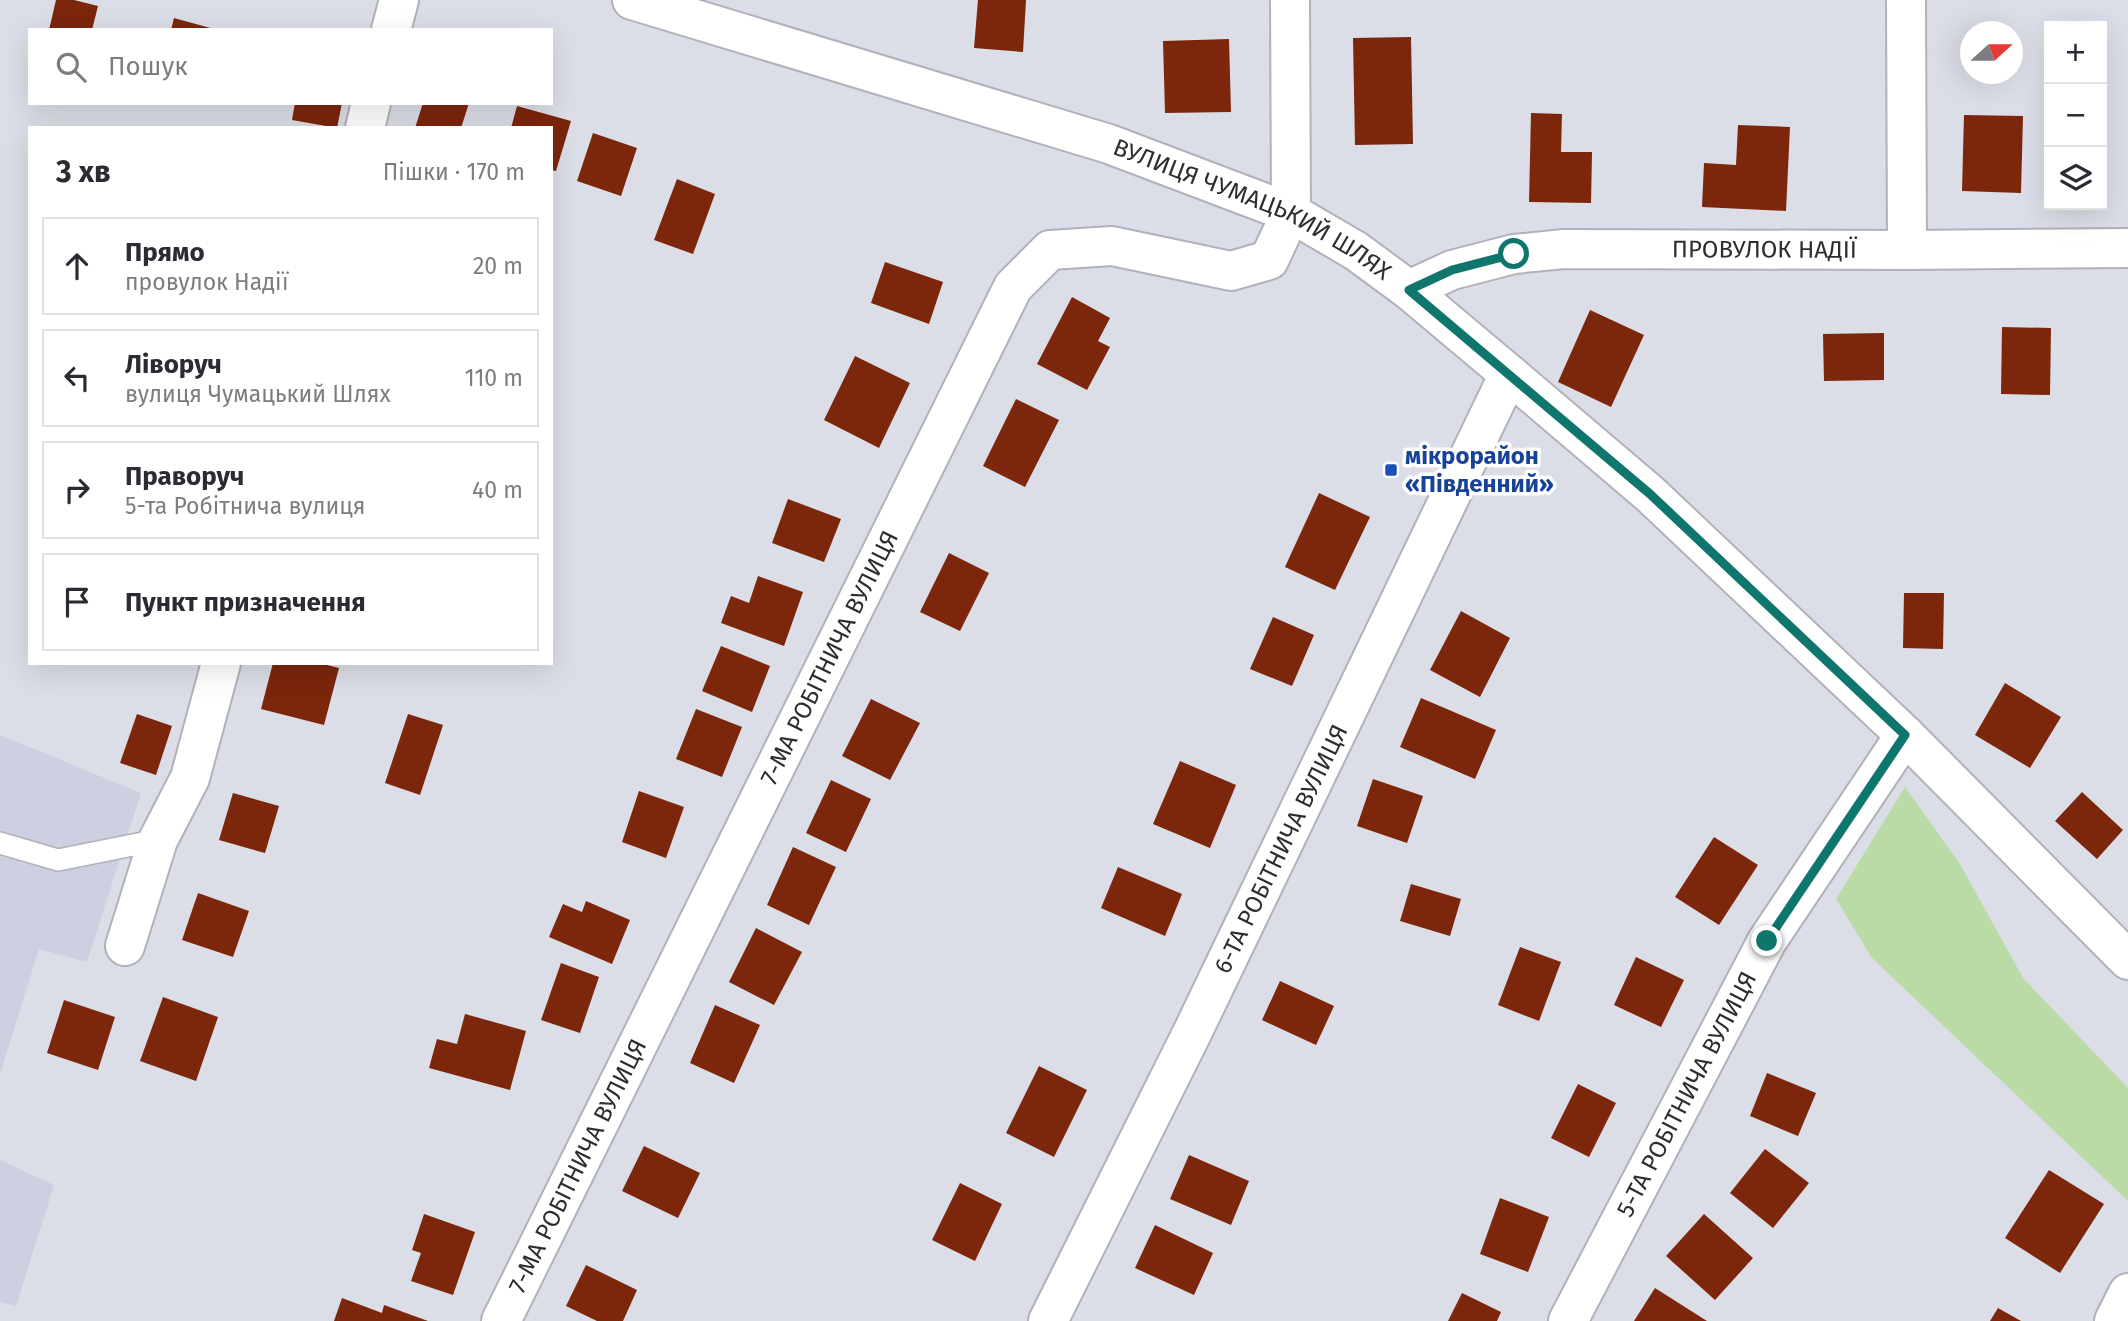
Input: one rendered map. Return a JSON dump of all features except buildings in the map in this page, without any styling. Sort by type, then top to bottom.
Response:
[{"type":"street","points":[[392,28],[399,0]]},
{"type":"street","points":[[1290,0],[1291,213]]},
{"type":"street","points":[[1906,0],[1907,250]]},
{"type":"street","name":"ВУЛИЦЯ ЧУМАЦЬКИЙ ШЛЯХ","points":[[650,2],[1109,144],[1291,213],[1356,251],[1409,290],[1650,494],[1905,735],[2128,961]]},
{"type":"street","points":[[365,126],[371,105]]},
{"type":"street","name":"7-МА РОБІТНИЧА ВУЛИЦЯ","points":[[501,1321],[1013,287],[1050,250],[1112,246],[1231,271],[1269,260],[1291,213]]},
{"type":"street","name":"ПРОВУЛОК НАДІЇ","points":[[1409,290],[1452,270],[1514,254],[1564,249],[2128,248]]},
{"type":"street","name":"6-ТА РОБІТНИЧА ВУЛИЦЯ","points":[[1048,1321],[1193,1031],[1509,374]]},
{"type":"street","points":[[125,946],[158,840],[190,778],[220,665]]},
{"type":"street","name":"5-ТА РОБІТНИЧА ВУЛИЦЯ","points":[[1568,1321],[1767,941],[1905,735]]},
{"type":"street","points":[[2114,1321],[2128,1293]]},
{"type":"lane","points":[[0,843],[58,860],[158,840]]},
{"type":"shaded area","points":[[0,735],[141,793],[87,962],[39,949],[0,1074]]},
{"type":"shaded area","points":[[0,1160],[54,1185],[16,1306],[0,1302]]},
{"type":"green space","points":[[1905,787],[1960,864],[2023,978],[2128,1088],[2128,1201],[1872,958],[1836,899]]},
{"type":"place","name":"мікрорайон «Південний»","points":[[1391,470]]},
{"type":"route","points":[[1514,254],[1452,270],[1409,290],[1650,494],[1905,735],[1767,941]]}]
